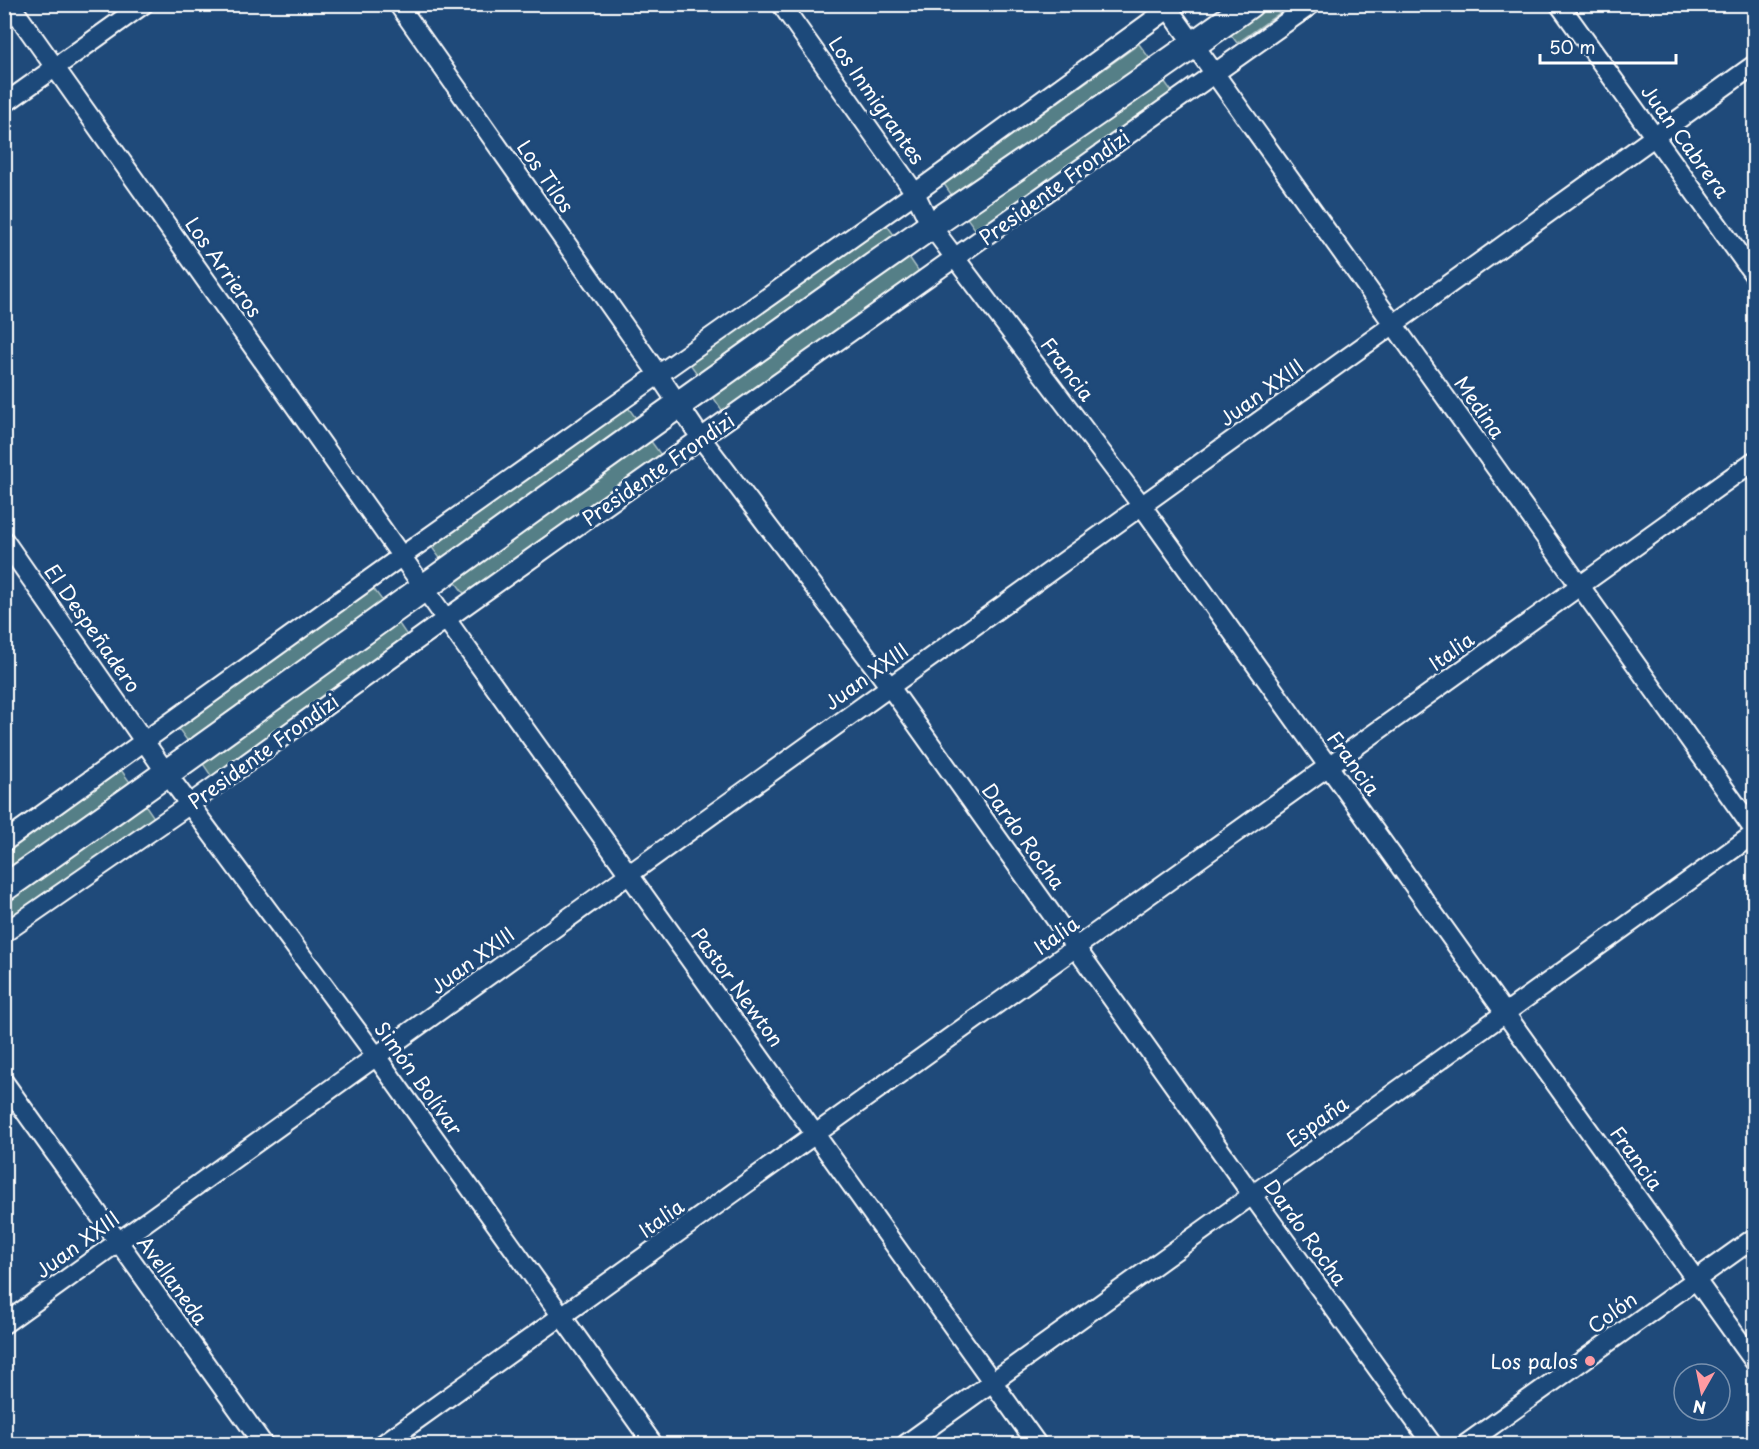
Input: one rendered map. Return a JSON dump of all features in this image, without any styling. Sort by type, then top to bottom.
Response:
[{"type":"main road","name":"Presidente Frondizi","points":[[4,888],[167,774],[679,404],[1250,4]]},
{"type":"street","name":"Los Arrieros","points":[[10,4],[402,556]]},
{"type":"street","points":[[4,104],[144,4]]},
{"type":"street","name":"Los Tilos","points":[[398,4],[658,374]]},
{"type":"street","name":"Los Inmigrantes","points":[[782,4],[915,193]]},
{"type":"street","name":"Presidente Frondizi","points":[[4,933],[190,804],[446,619],[1312,4]]},
{"type":"street","name":"Juan Cabrera","points":[[1559,4],[1755,275]]},
{"type":"street","points":[[4,842],[402,556],[915,193],[1170,6]]},
{"type":"street","name":"Medina","points":[[1170,6],[1194,45],[1755,832]]},
{"type":"street","name":"Juan XXIII","points":[[4,1324],[1755,65]]},
{"type":"street","name":"Francia","points":[[915,193],[932,226],[1142,506],[1755,1361]]},
{"type":"street","name":"Dardo Rocha","points":[[658,374],[701,438],[890,687],[1432,1444]]},
{"type":"street","name":"Italia","points":[[383,1444],[1755,461]]},
{"type":"street","name":"El Despeñadero","points":[[4,540],[144,741]]},
{"type":"street","name":"Pastor Newton","points":[[402,556],[1037,1444]]},
{"type":"street","name":"Simón Bolívar","points":[[144,741],[376,1056],[653,1444]]},
{"type":"street","name":"España","points":[[906,1444],[1755,832]]},
{"type":"street","name":"Avellaneda","points":[[4,1082],[263,1444]]},
{"type":"street","name":"Colón","points":[[1466,1444],[1755,1238]]},
{"type":"green space","points":[[1258,5],[1291,5],[1237,43],[1226,28]]},
{"type":"green space","points":[[1139,44],[1150,59],[955,200],[944,184]]},
{"type":"green space","points":[[1162,78],[1173,93],[978,233],[967,218]]},
{"type":"green space","points":[[886,224],[897,239],[701,379],[690,364]]},
{"type":"green space","points":[[909,257],[920,273],[724,413],[713,397]]},
{"type":"green space","points":[[627,406],[638,421],[442,561],[431,546]]},
{"type":"green space","points":[[650,440],[661,455],[465,595],[454,580]]},
{"type":"green space","points":[[373,588],[384,603],[189,743],[178,728]]},
{"type":"green space","points":[[397,621],[408,637],[212,777],[201,761]]},
{"type":"green space","points":[[121,770],[132,785],[5,876],[4,853]]},
{"type":"green space","points":[[144,803],[155,819],[5,926],[4,903]]},
{"type":"place","name":"Los palos","points":[[1590,1361]]}]
